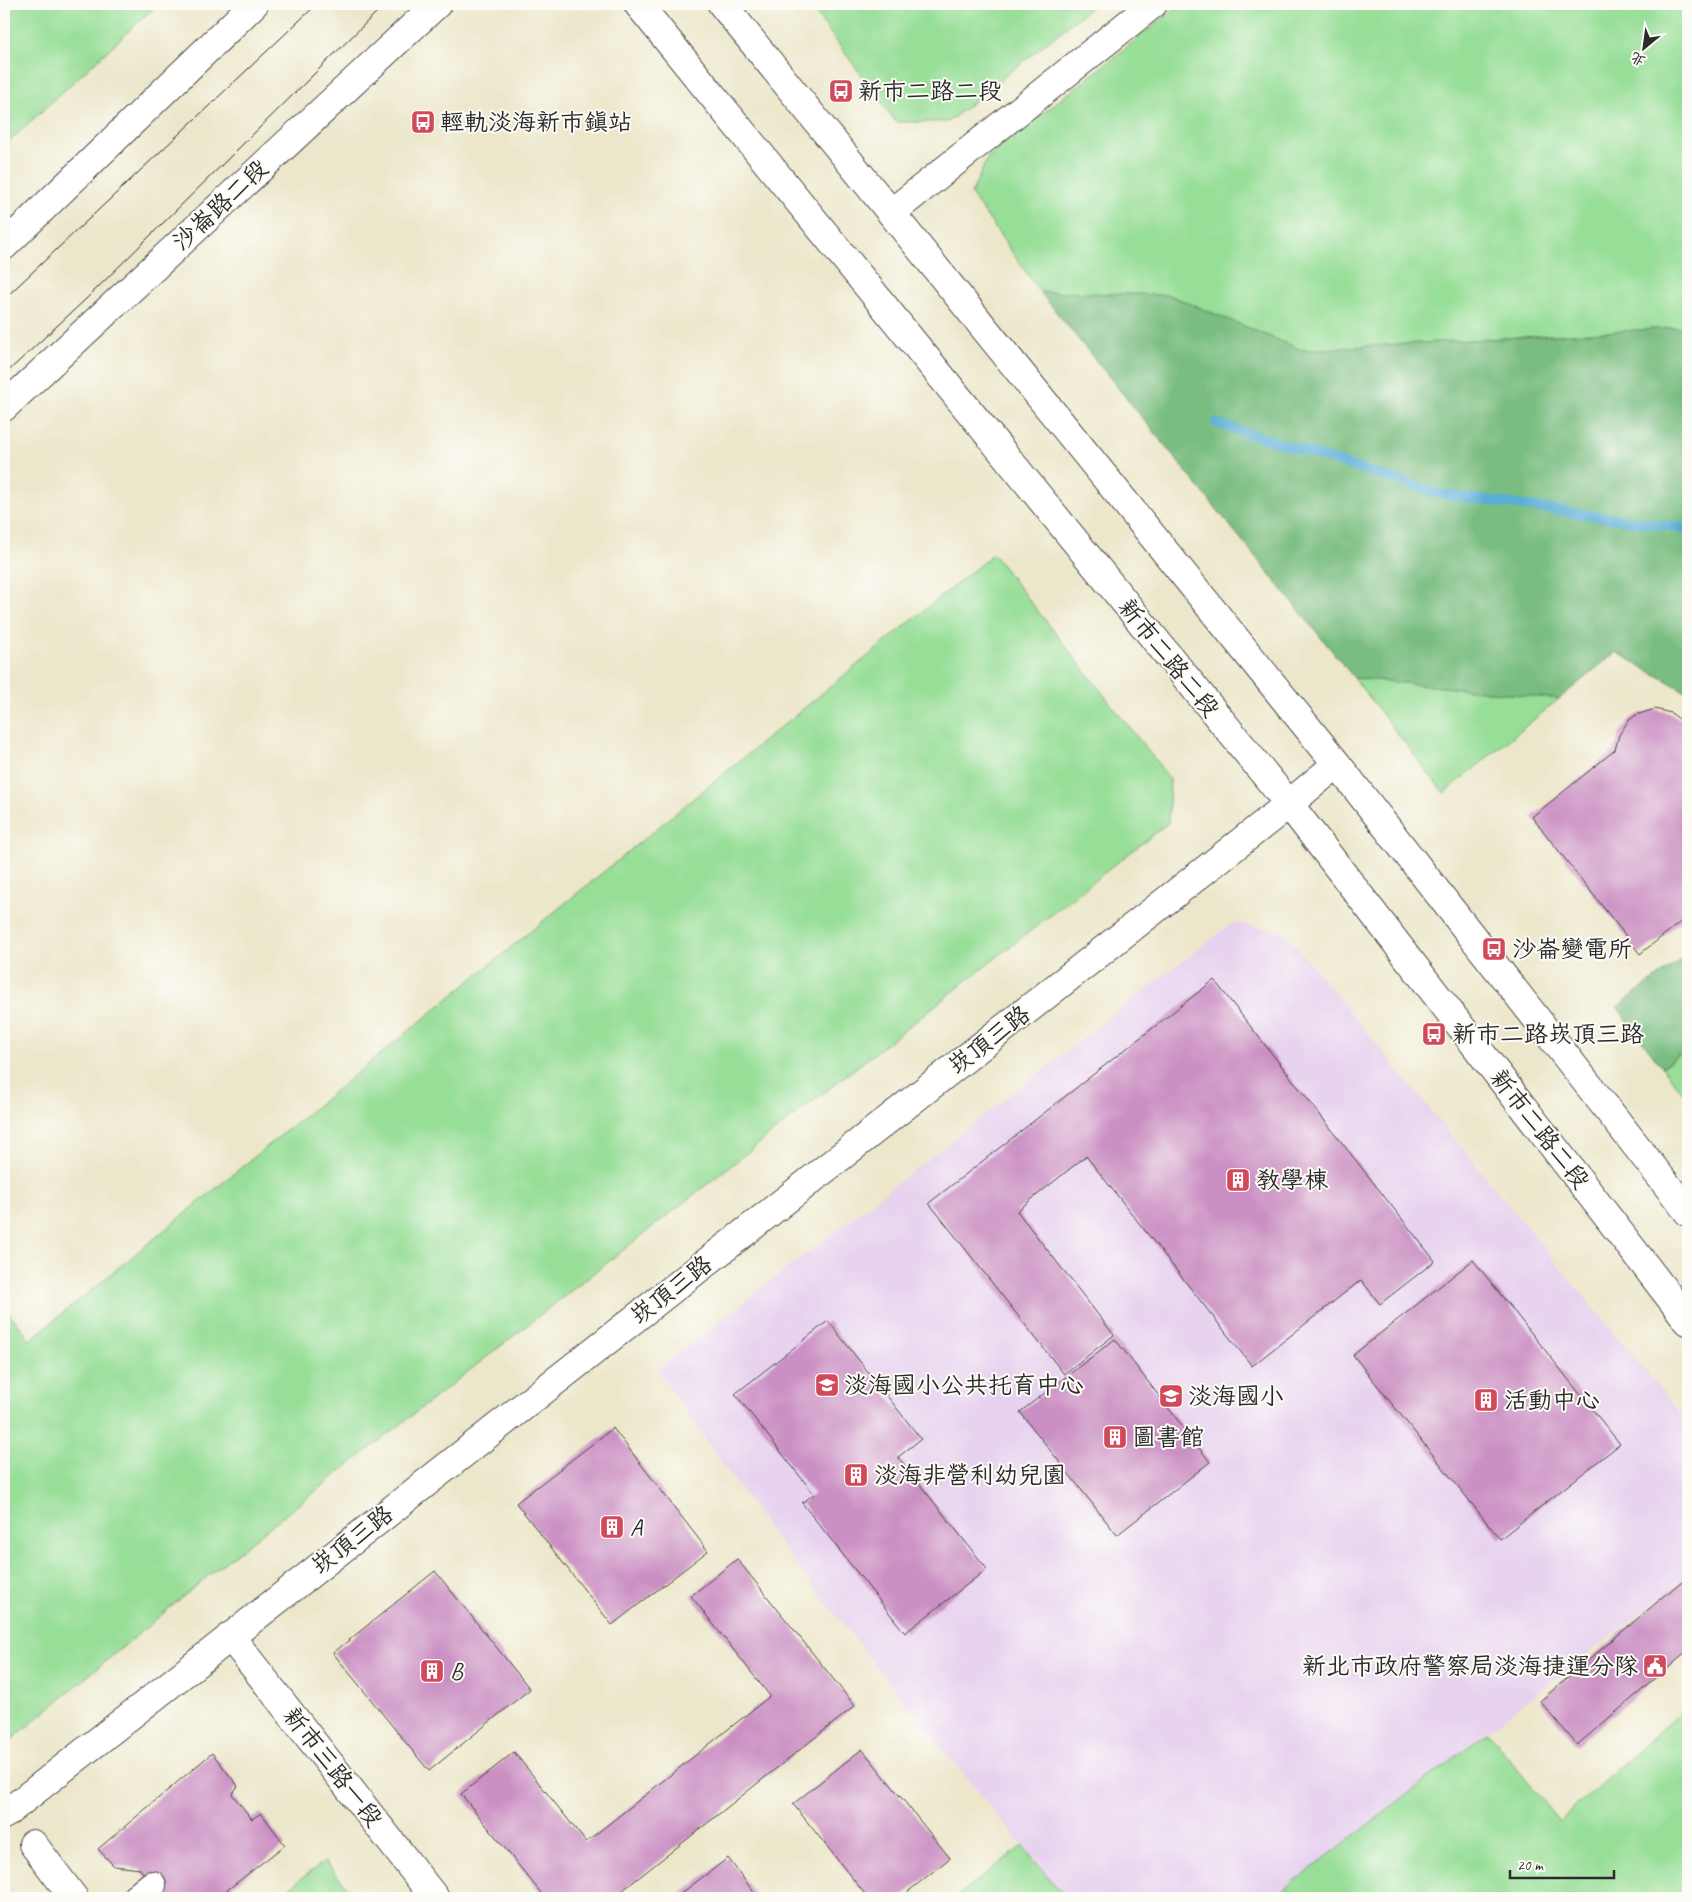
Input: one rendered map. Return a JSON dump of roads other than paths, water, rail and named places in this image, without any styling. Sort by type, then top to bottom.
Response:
[{"type":"street","points":[[4,246],[254,4]]},
{"type":"street","name":"沙崙路二段","points":[[4,407],[437,4]]},
{"type":"street","name":"新市二路二段","points":[[638,4],[1289,804],[1688,1321]]},
{"type":"street","points":[[722,4],[1337,764],[1688,1212]]},
{"type":"street","points":[[890,213],[1153,4]]},
{"type":"street","name":"崁頂三路","points":[[4,1815],[1289,804],[1337,764]]},
{"type":"street","name":"新市三路一段","points":[[230,1636],[435,1898]]},
{"type":"street","points":[[33,1844],[74,1898]]},
{"type":"waterway","points":[[1216,423],[1440,494],[1688,529]]},
{"type":"tram line","points":[[4,299],[317,4]]},
{"type":"tram line","points":[[4,375],[86,299],[385,4]]},
{"type":"place","name":"新市二路二段","points":[[841,91]]},
{"type":"place","name":"輕軌淡海新市鎮站","points":[[423,122]]},
{"type":"place","name":"沙崙變電所","points":[[1494,949]]},
{"type":"place","name":"新市二路崁頂三路","points":[[1434,1034]]},
{"type":"place","name":"教學棟","points":[[1238,1180]]},
{"type":"place","name":"淡海國小公共托育中心","points":[[827,1385]]},
{"type":"place","name":"淡海國小","points":[[1171,1396]]},
{"type":"place","name":"活動中心","points":[[1486,1400]]},
{"type":"place","name":"圖書館","points":[[1115,1437]]},
{"type":"place","name":"淡海非營利幼兒園","points":[[856,1475]]},
{"type":"place","name":"A","points":[[612,1527]]},
{"type":"place","name":"新北市政府警察局淡海捷運分隊","points":[[1655,1666]]},
{"type":"place","name":"B","points":[[432,1671]]}]
